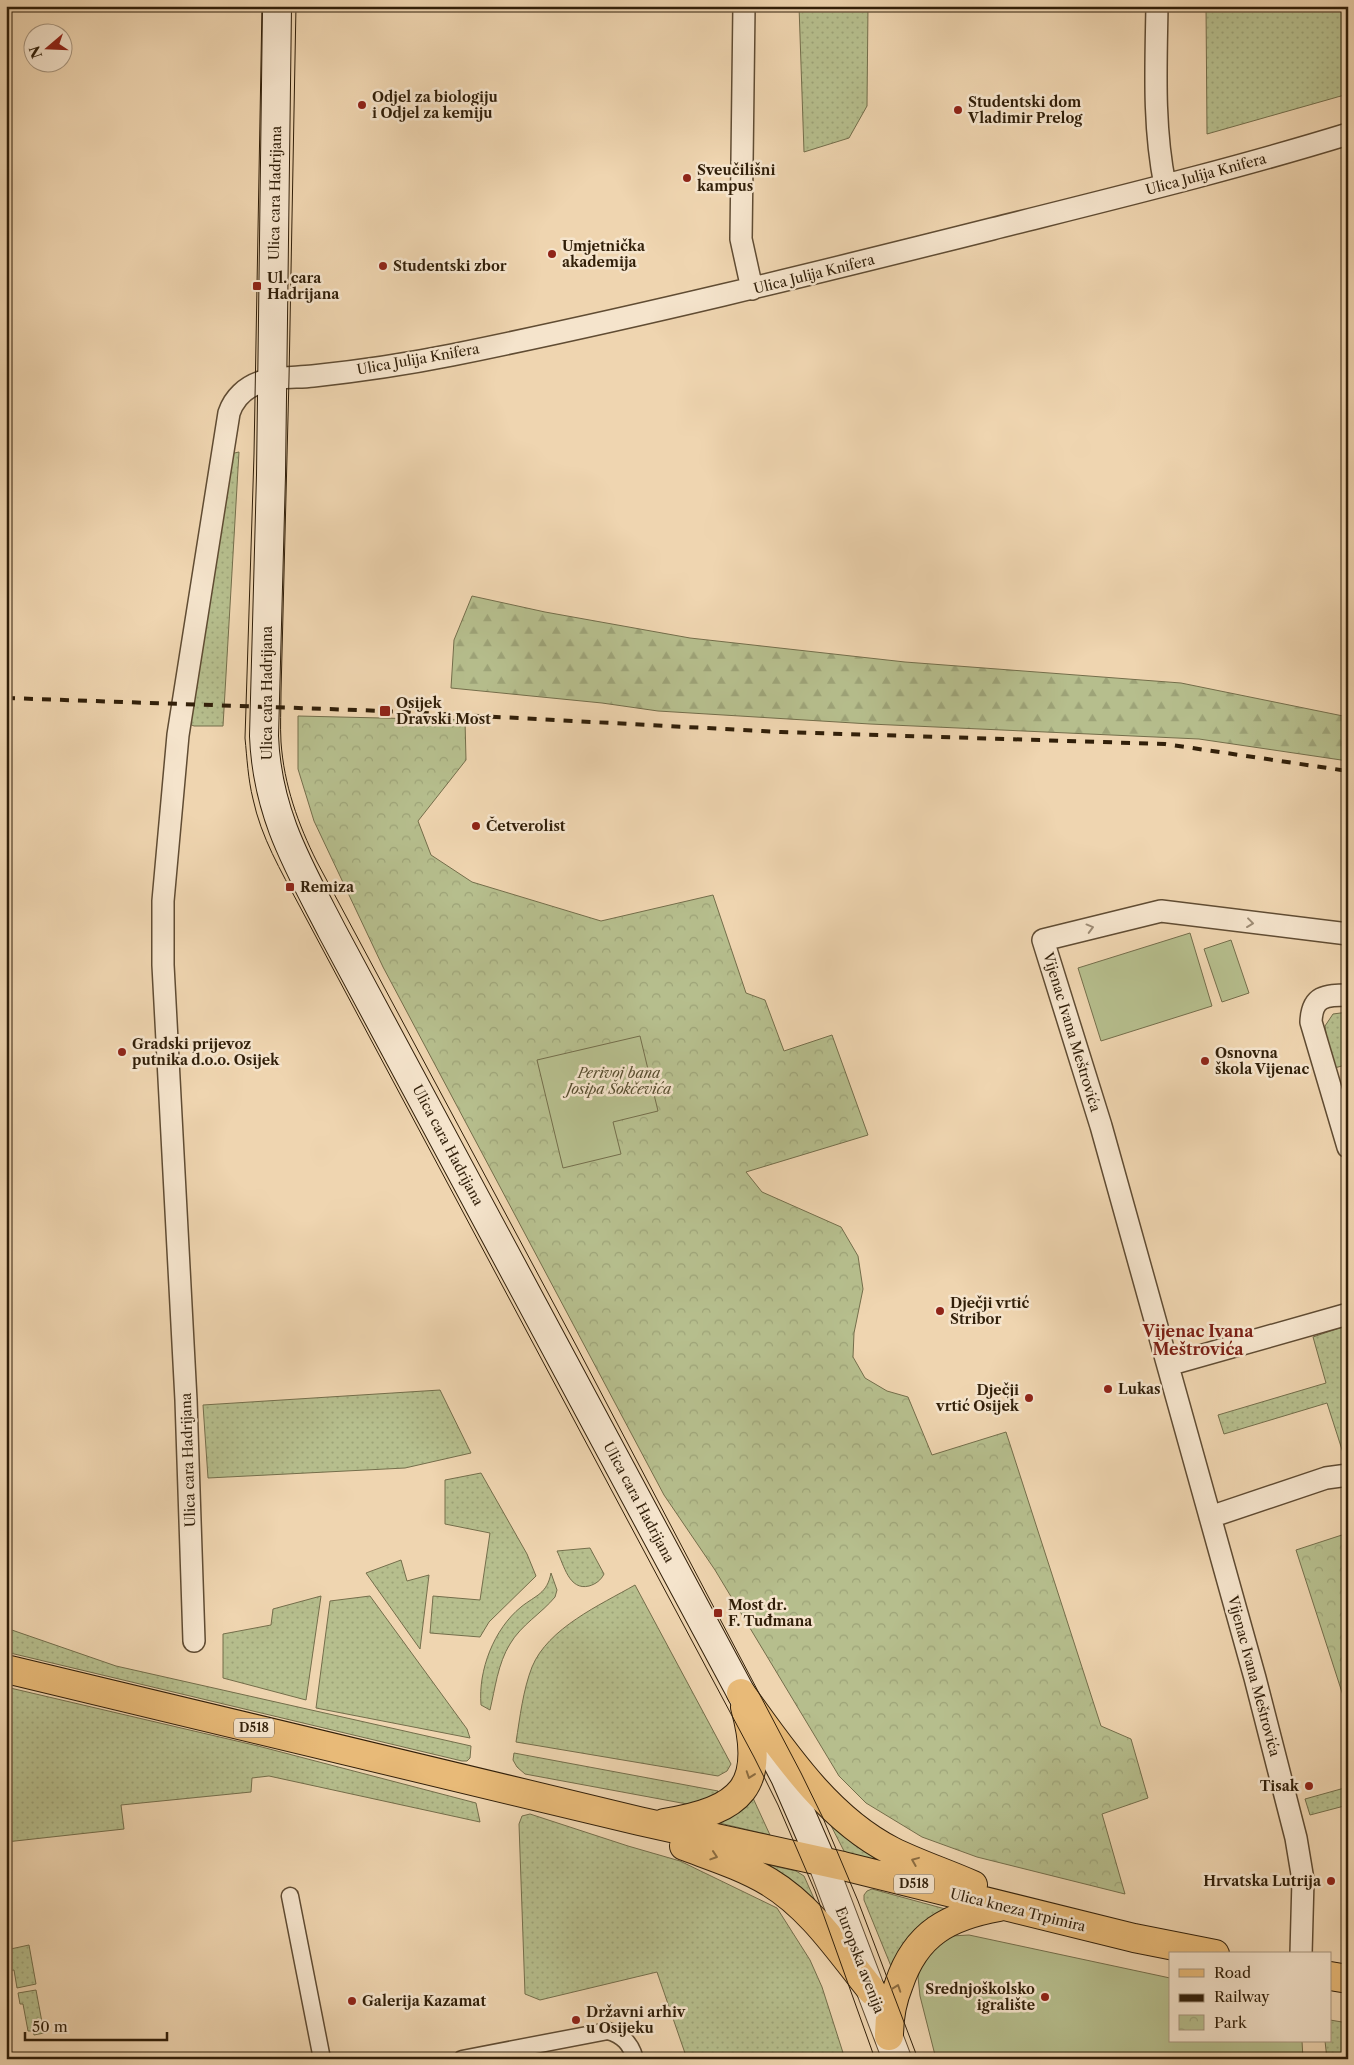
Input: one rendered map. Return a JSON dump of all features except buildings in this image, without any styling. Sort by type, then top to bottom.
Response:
[{"type":"main road","name":"Ulica cara Hadrijana","points":[[277,6],[272,379],[264,736],[268,778],[278,818],[294,858],[332,930],[742,1693],[785,1777],[822,1862]]},
{"type":"main road","name":"D518","points":[[6,1669],[647,1823],[822,1862]]},
{"type":"main road","points":[[647,1823],[676,1821],[717,1809],[738,1796],[747,1783],[754,1758],[753,1739],[742,1693]]},
{"type":"main road","points":[[742,1693],[801,1773],[844,1818],[892,1851],[978,1887],[1005,1906]]},
{"type":"main road","points":[[647,1823],[678,1844],[732,1863],[769,1882],[814,1920],[872,1991]]},
{"type":"main road","name":"Ulica kneza Trpimira","points":[[822,1862],[1134,1938],[1205,1952]]},
{"type":"main road","name":"Europska avenija","points":[[822,1862],[893,2047]]},
{"type":"main road","points":[[893,2047],[889,2021],[895,1995],[908,1959],[918,1946],[938,1929],[965,1916],[1005,1906]]},
{"type":"main road","points":[[1332,1976],[1348,1979]]},
{"type":"street","points":[[744,6],[741,239],[752,289]]},
{"type":"street","points":[[1157,6],[1158,124],[1160,156],[1165,185]]},
{"type":"street","name":"Ulica Julija Knifera","points":[[272,379],[331,374],[441,357],[576,330],[752,289],[1165,185],[1348,134]]},
{"type":"street","name":"Ulica cara Hadrijana","points":[[194,1641],[186,1400],[163,965],[162,901],[178,735],[229,413],[232,403],[244,391],[255,384],[272,379]]},
{"type":"street","name":"Vijenac Ivana Meštrovića","points":[[1301,1952],[1304,1909],[1300,1857],[1255,1678],[1101,1126],[1043,940],[1161,911],[1348,934]]},
{"type":"street","points":[[1348,995],[1328,995],[1319,1000],[1315,1004],[1310,1022],[1348,1147]]},
{"type":"street","points":[[1168,1364],[1348,1314]]},
{"type":"street","points":[[1210,1517],[1326,1478],[1348,1475]]},
{"type":"street","points":[[290,1896],[322,2059]]},
{"type":"street","points":[[462,2059],[510,2054],[608,2031],[619,2034],[627,2042],[635,2059]]},
{"type":"green space","points":[[799,6],[868,6],[867,106],[849,138],[804,152]]},
{"type":"green space","points":[[1206,6],[1348,6],[1348,94],[1207,134]]},
{"type":"green space","points":[[239,452],[223,726],[194,726],[187,723],[230,454]]},
{"type":"green space","points":[[472,596],[545,612],[690,638],[905,662],[1181,683],[1348,717],[1348,761],[1199,739],[870,724],[658,711],[602,703],[451,688],[454,640]]},
{"type":"green space","name":"Perivoj bana Josipa Šokčevića","points":[[298,716],[465,720],[466,760],[418,821],[431,855],[472,882],[601,921],[713,895],[746,993],[765,1000],[784,1051],[832,1035],[868,1135],[746,1172],[762,1192],[841,1227],[858,1256],[863,1289],[854,1333],[853,1357],[865,1378],[887,1391],[908,1397],[932,1455],[1006,1432],[1101,1726],[1131,1739],[1148,1798],[1102,1814],[1125,1894],[977,1857],[922,1837],[866,1803],[839,1776],[715,1570],[664,1495],[383,967],[314,821],[298,769]]},
{"type":"green space","points":[[1190,933],[1212,1006],[1101,1041],[1078,968]]},
{"type":"green space","points":[[1231,940],[1249,993],[1222,1002],[1204,949]]},
{"type":"green space","points":[[1348,1012],[1348,1064],[1335,1068],[1328,1047],[1325,1026],[1333,1014]]},
{"type":"green space","points":[[640,1036],[658,1111],[613,1122],[621,1154],[563,1168],[537,1060]]},
{"type":"green space","points":[[1348,1325],[1348,1458],[1345,1459],[1327,1403],[1224,1434],[1218,1415],[1326,1383],[1313,1337]]},
{"type":"green space","points":[[440,1390],[471,1453],[405,1468],[208,1478],[203,1405]]},
{"type":"green space","points":[[481,1473],[527,1554],[536,1576],[489,1622],[480,1637],[430,1633],[433,1596],[480,1600],[490,1533],[445,1524],[445,1480]]},
{"type":"green space","points":[[1348,1533],[1348,1711],[1296,1550]]},
{"type":"green space","points":[[590,1548],[604,1574],[596,1583],[582,1587],[577,1585],[568,1576],[557,1551]]},
{"type":"green space","points":[[401,1560],[407,1581],[429,1575],[420,1649],[366,1573]]},
{"type":"green space","points":[[551,1573],[557,1590],[555,1597],[520,1631],[510,1644],[500,1668],[490,1710],[481,1705],[481,1692],[485,1664],[490,1651],[496,1638],[511,1616],[544,1590]]},
{"type":"green space","points":[[635,1585],[731,1764],[727,1771],[718,1776],[516,1742],[526,1685],[532,1667],[540,1653],[562,1629],[591,1609]]},
{"type":"green space","points":[[321,1596],[306,1700],[223,1678],[223,1634],[271,1625],[273,1609]]},
{"type":"green space","points":[[370,1596],[467,1729],[470,1738],[316,1708],[330,1601]]},
{"type":"green space","points":[[6,1628],[116,1666],[471,1746],[470,1758],[467,1761],[462,1761],[6,1652]]},
{"type":"green space","points":[[6,1687],[258,1746],[476,1803],[480,1822],[269,1776],[252,1778],[251,1792],[121,1805],[124,1829],[6,1842]]},
{"type":"green space","points":[[514,1753],[718,1791],[708,1799],[687,1804],[525,1774],[517,1767],[513,1760]]},
{"type":"green space","points":[[1348,1787],[1348,1805],[1310,1815],[1305,1799]]},
{"type":"green space","points":[[753,1798],[770,1835],[715,1822]]},
{"type":"green space","points":[[823,1810],[906,1868],[845,1853]]},
{"type":"green space","points":[[530,1814],[680,1861],[777,1908],[810,1960],[822,1987],[845,2059],[687,2059],[657,1972],[540,2000],[525,1994],[519,1824],[522,1816]]},
{"type":"green space","points":[[751,1861],[796,1871],[804,1876],[824,1921]]},
{"type":"green space","points":[[872,1889],[949,1910],[893,1971],[864,1900],[864,1895]]},
{"type":"green space","name":"Srednjoškolsko igralište","points":[[969,1935],[1169,1978],[1169,2042],[1302,2042],[1303,2059],[936,2059],[920,1996],[918,1977],[921,1966],[934,1944],[952,1936]]},
{"type":"green space","points":[[29,1945],[36,1984],[17,1988],[14,1970],[6,1971],[6,1950]]},
{"type":"green space","points":[[36,1990],[44,2033],[34,2035],[33,2031],[28,2031],[23,2004],[20,2004],[18,1993]]},
{"type":"green space","points":[[1332,2020],[1348,2023],[1348,2059],[1327,2059],[1325,2042],[1332,2042]]},
{"type":"tram line","points":[[262,6],[254,454],[245,738],[250,784],[261,827],[285,879],[778,1805],[815,1891],[875,2059]]},
{"type":"tram line","points":[[296,6],[281,724],[285,774],[293,804],[317,862],[577,1347],[801,1773],[823,1818],[858,1901],[918,2059]]},
{"type":"railway","points":[[6,698],[385,711],[781,732],[1165,744],[1348,771]]},
{"type":"place","name":"Odjel za biologiju i Odjel za kemiju","points":[[362,105]]},
{"type":"place","name":"Studentski dom Vladimir Prelog","points":[[958,110]]},
{"type":"place","name":"Sveučilišni kampus","points":[[687,178]]},
{"type":"place","name":"Umjetnička akademija","points":[[552,254]]},
{"type":"place","name":"Studentski zbor","points":[[383,266]]},
{"type":"place","name":"Ul. cara Hadrijana","points":[[257,286]]},
{"type":"place","name":"Osijek Dravski Most","points":[[385,711]]},
{"type":"place","name":"Četverolist","points":[[476,826]]},
{"type":"place","name":"Remiza","points":[[290,887]]},
{"type":"place","name":"Gradski prijevoz putnika d.o.o. Osijek","points":[[122,1052]]},
{"type":"place","name":"Osnovna škola Vijenac","points":[[1205,1061]]},
{"type":"place","name":"Dječji vrtić Stribor","points":[[940,1311]]},
{"type":"place","name":"Lukas","points":[[1108,1389]]},
{"type":"place","name":"Dječji vrtić Osijek","points":[[1029,1398]]},
{"type":"place","name":"Most dr. F. Tuđmana","points":[[718,1613]]},
{"type":"place","name":"Tisak","points":[[1309,1786]]},
{"type":"place","name":"Hrvatska Lutrija","points":[[1331,1881]]},
{"type":"place","name":"Srednjoškolsko igralište","points":[[1045,1997]]},
{"type":"place","name":"Galerija Kazamat","points":[[352,2001]]},
{"type":"place","name":"Državni arhiv u Osijeku","points":[[576,2020]]},
{"type":"district","name":"Vijenac Ivana Meštrovića","points":[[1198,1340]]}]
